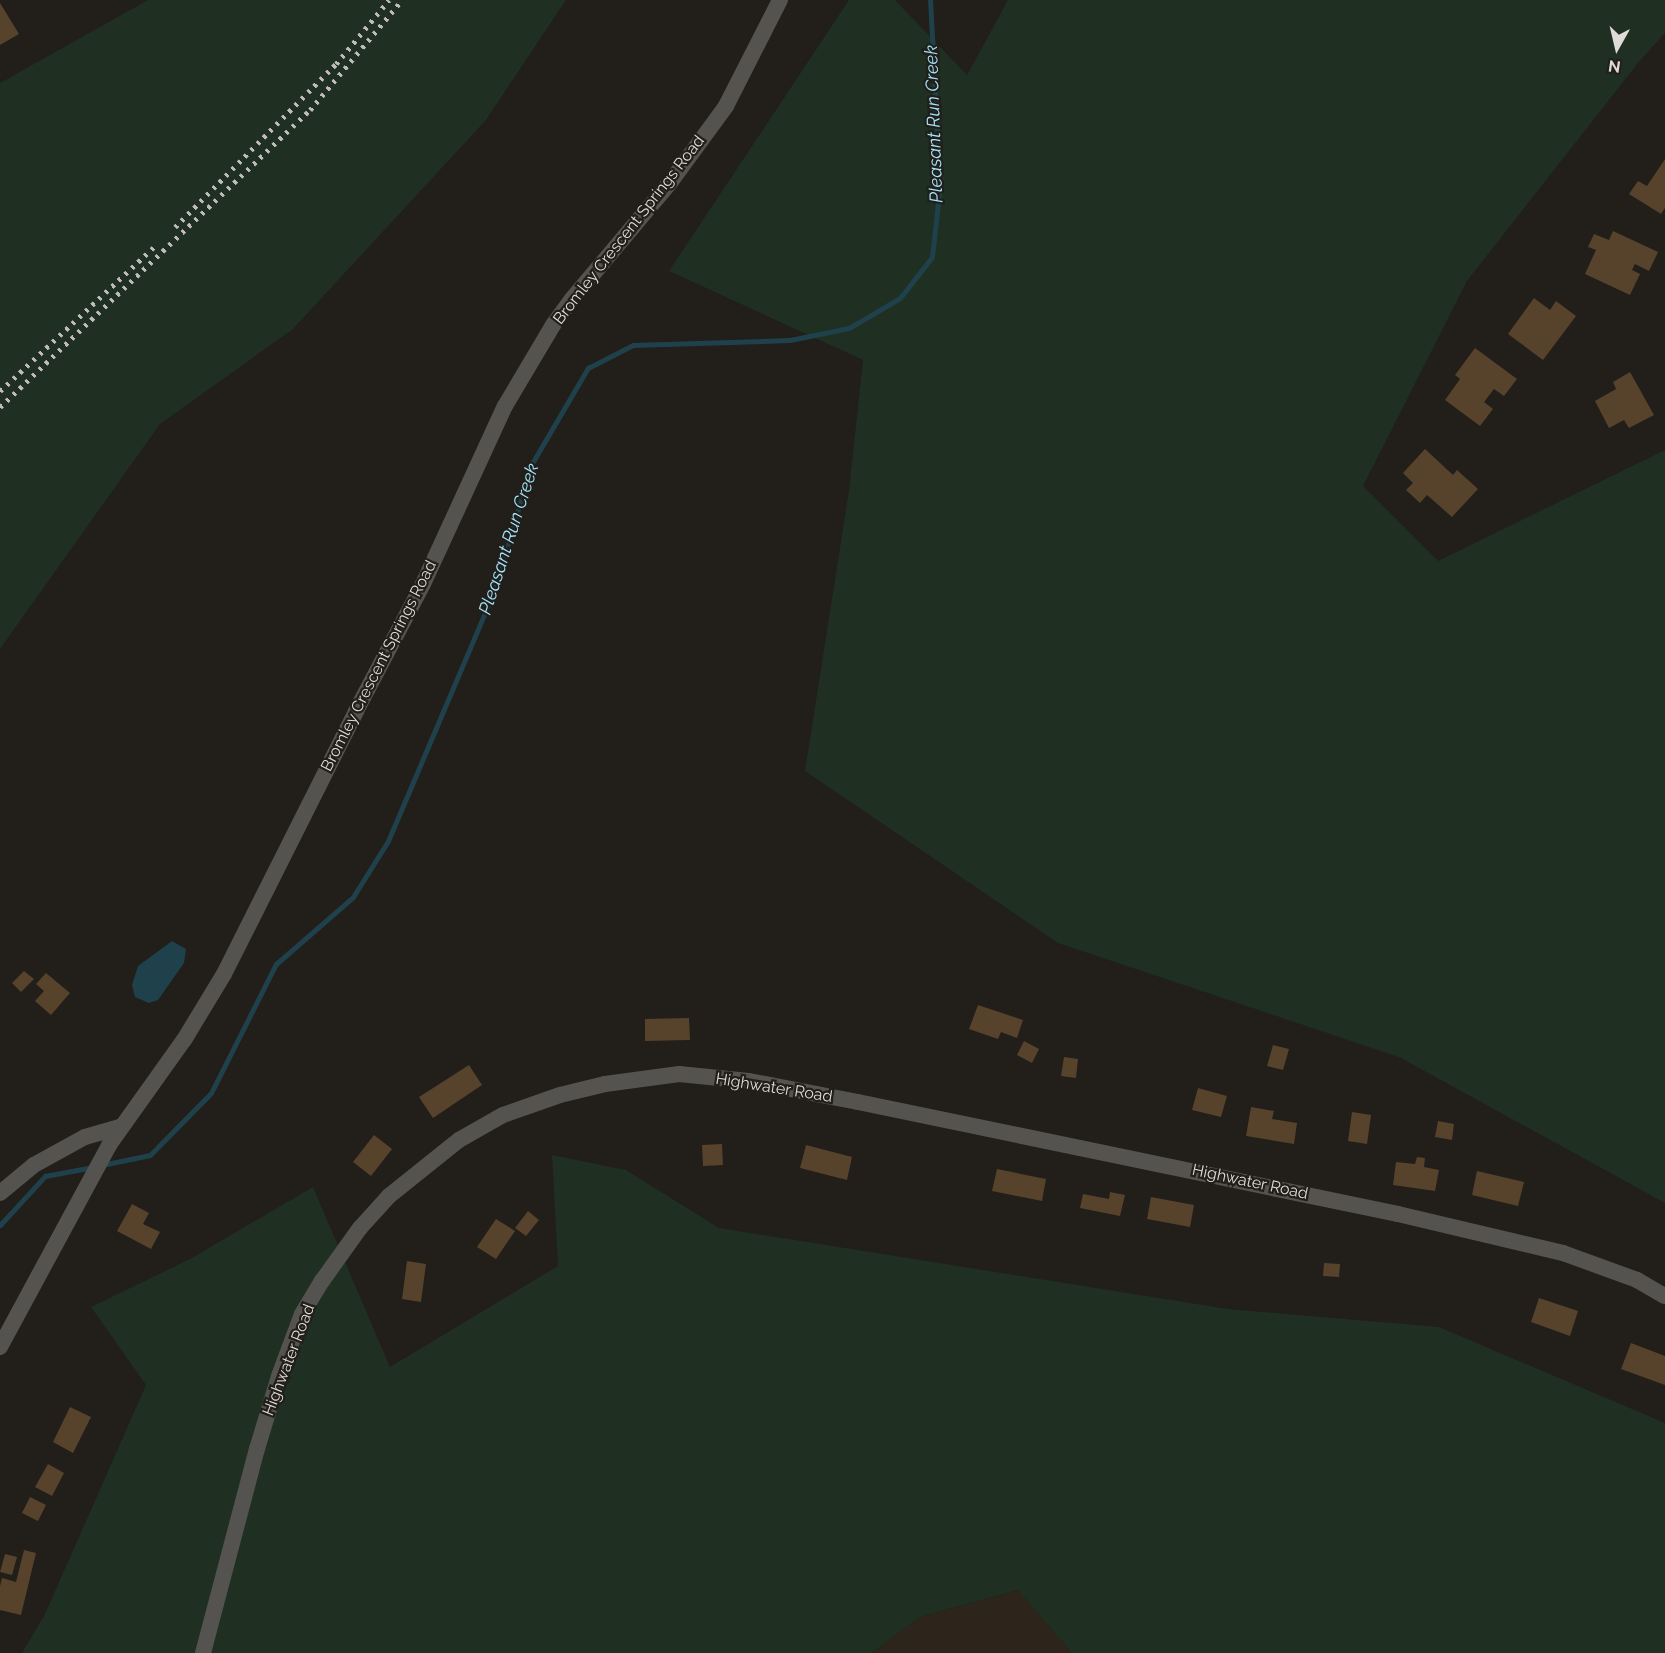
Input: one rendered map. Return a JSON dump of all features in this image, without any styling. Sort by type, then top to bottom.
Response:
[{"type":"street","name":"Bromley Crescent Springs Road","points":[[0,1347],[109,1145],[184,1040],[224,974],[356,711],[423,584],[505,406],[553,325],[669,184],[726,106],[780,0]]},
{"type":"street","name":"Highwater Road","points":[[203,1653],[279,1376],[302,1314],[322,1281],[360,1228],[389,1196],[459,1140],[503,1115],[560,1095],[605,1084],[679,1074],[749,1080],[1398,1214],[1590,1261],[1637,1280],[1665,1296]]},
{"type":"street","points":[[0,1193],[34,1164],[85,1137],[121,1127]]},
{"type":"shaded area","points":[[1019,1590],[1072,1653],[872,1653],[920,1617]]},
{"type":"green space","points":[[148,0],[566,0],[486,120],[293,329],[160,424],[0,649],[0,83]]},
{"type":"green space","points":[[849,0],[895,0],[967,75],[1008,0],[1665,0],[1665,33],[1638,63],[1467,281],[1363,486],[1438,561],[1665,450],[1665,1203],[1399,1057],[1058,943],[805,771],[849,490],[863,360],[669,271]]},
{"type":"green space","points":[[552,1155],[626,1170],[719,1228],[1228,1309],[1439,1327],[1665,1423],[1665,1653],[1072,1653],[1018,1590],[920,1617],[872,1653],[22,1653],[45,1614],[146,1385],[91,1307],[190,1259],[313,1187],[390,1367],[558,1266]]},
{"type":"water","points":[[172,941],[186,949],[184,963],[158,1000],[149,1003],[135,997],[132,985],[138,966]]},
{"type":"building","points":[[0,3],[19,34],[0,45]]},
{"type":"building","points":[[1665,159],[1665,208],[1661,214],[1629,194],[1638,181],[1647,186]]},
{"type":"building","points":[[1613,231],[1658,252],[1649,271],[1635,264],[1632,270],[1640,274],[1630,295],[1585,274],[1596,250],[1588,247],[1594,234],[1609,240]]},
{"type":"building","points":[[1534,298],[1550,310],[1556,301],[1576,316],[1543,360],[1508,334]]},
{"type":"building","points":[[1475,348],[1517,379],[1504,396],[1494,389],[1484,402],[1493,409],[1480,426],[1445,400],[1460,379],[1455,375]]},
{"type":"building","points":[[1630,372],[1654,415],[1629,428],[1624,420],[1609,428],[1595,401],[1616,389],[1613,382]]},
{"type":"building","points":[[1425,449],[1453,475],[1457,470],[1478,489],[1452,517],[1427,495],[1420,503],[1406,490],[1413,483],[1403,473]]},
{"type":"building","points":[[24,971],[34,979],[21,992],[12,983]]},
{"type":"building","points":[[46,973],[70,993],[51,1015],[35,1001],[44,991],[36,984]]},
{"type":"building","points":[[978,1005],[1023,1020],[1017,1038],[1001,1032],[998,1039],[969,1029]]},
{"type":"building","points":[[689,1018],[690,1040],[645,1041],[645,1019]]},
{"type":"building","points":[[1024,1041],[1039,1049],[1032,1063],[1017,1055]]},
{"type":"building","points":[[1273,1045],[1289,1049],[1283,1070],[1267,1066]]},
{"type":"building","points":[[1064,1057],[1078,1059],[1076,1078],[1061,1076]]},
{"type":"building","points":[[469,1065],[482,1085],[433,1118],[419,1097]]},
{"type":"building","points":[[1198,1088],[1227,1096],[1221,1117],[1192,1110]]},
{"type":"building","points":[[1251,1107],[1274,1111],[1272,1119],[1297,1123],[1294,1144],[1246,1136]]},
{"type":"building","points":[[1352,1112],[1371,1115],[1367,1144],[1348,1141]]},
{"type":"building","points":[[1438,1121],[1454,1124],[1452,1140],[1435,1137]]},
{"type":"building","points":[[374,1135],[392,1149],[371,1176],[353,1162]]},
{"type":"building","points":[[722,1144],[723,1165],[703,1166],[702,1145]]},
{"type":"building","points":[[806,1145],[852,1157],[847,1180],[800,1168]]},
{"type":"building","points":[[1417,1157],[1425,1158],[1424,1167],[1439,1170],[1435,1191],[1393,1185],[1396,1162],[1415,1164]]},
{"type":"building","points":[[997,1169],[1046,1179],[1042,1201],[992,1191]]},
{"type":"building","points":[[1477,1171],[1524,1182],[1518,1206],[1472,1195]]},
{"type":"building","points":[[1110,1192],[1125,1195],[1120,1216],[1080,1208],[1083,1194],[1109,1199]]},
{"type":"building","points":[[1151,1197],[1194,1205],[1190,1227],[1147,1219]]},
{"type":"building","points":[[132,1204],[149,1213],[143,1224],[160,1232],[151,1249],[117,1231]]},
{"type":"building","points":[[528,1211],[539,1220],[526,1236],[515,1228]]},
{"type":"building","points":[[496,1219],[515,1231],[496,1259],[477,1247]]},
{"type":"building","points":[[407,1261],[426,1264],[421,1302],[402,1299]]},
{"type":"building","points":[[1324,1263],[1340,1264],[1339,1277],[1323,1276]]},
{"type":"building","points":[[1539,1298],[1578,1311],[1570,1336],[1531,1322]]},
{"type":"building","points":[[1631,1343],[1665,1356],[1665,1385],[1621,1369]]},
{"type":"building","points":[[70,1407],[91,1417],[73,1453],[53,1442]]},
{"type":"building","points":[[48,1464],[64,1473],[52,1496],[35,1487]]},
{"type":"building","points":[[30,1497],[46,1505],[38,1521],[22,1513]]},
{"type":"building","points":[[24,1550],[36,1553],[21,1615],[0,1610],[0,1586],[2,1578],[16,1582]]},
{"type":"building","points":[[5,1554],[17,1557],[12,1575],[0,1572]]},
{"type":"waterway","name":"Pleasant Run Creek","points":[[102,1165],[150,1155],[211,1093],[276,964],[353,897],[388,841],[494,591],[531,465],[588,368],[633,345],[790,340],[849,328],[900,298],[932,257],[940,184],[930,0]]},
{"type":"waterway","name":"Pleasant Run Creek","points":[[0,1225],[45,1176],[93,1167]]},
{"type":"railway","points":[[175,227],[336,64],[389,0]]},
{"type":"railway","points":[[0,407],[310,110],[402,0]]},
{"type":"railway","points":[[0,391],[154,247]]}]
